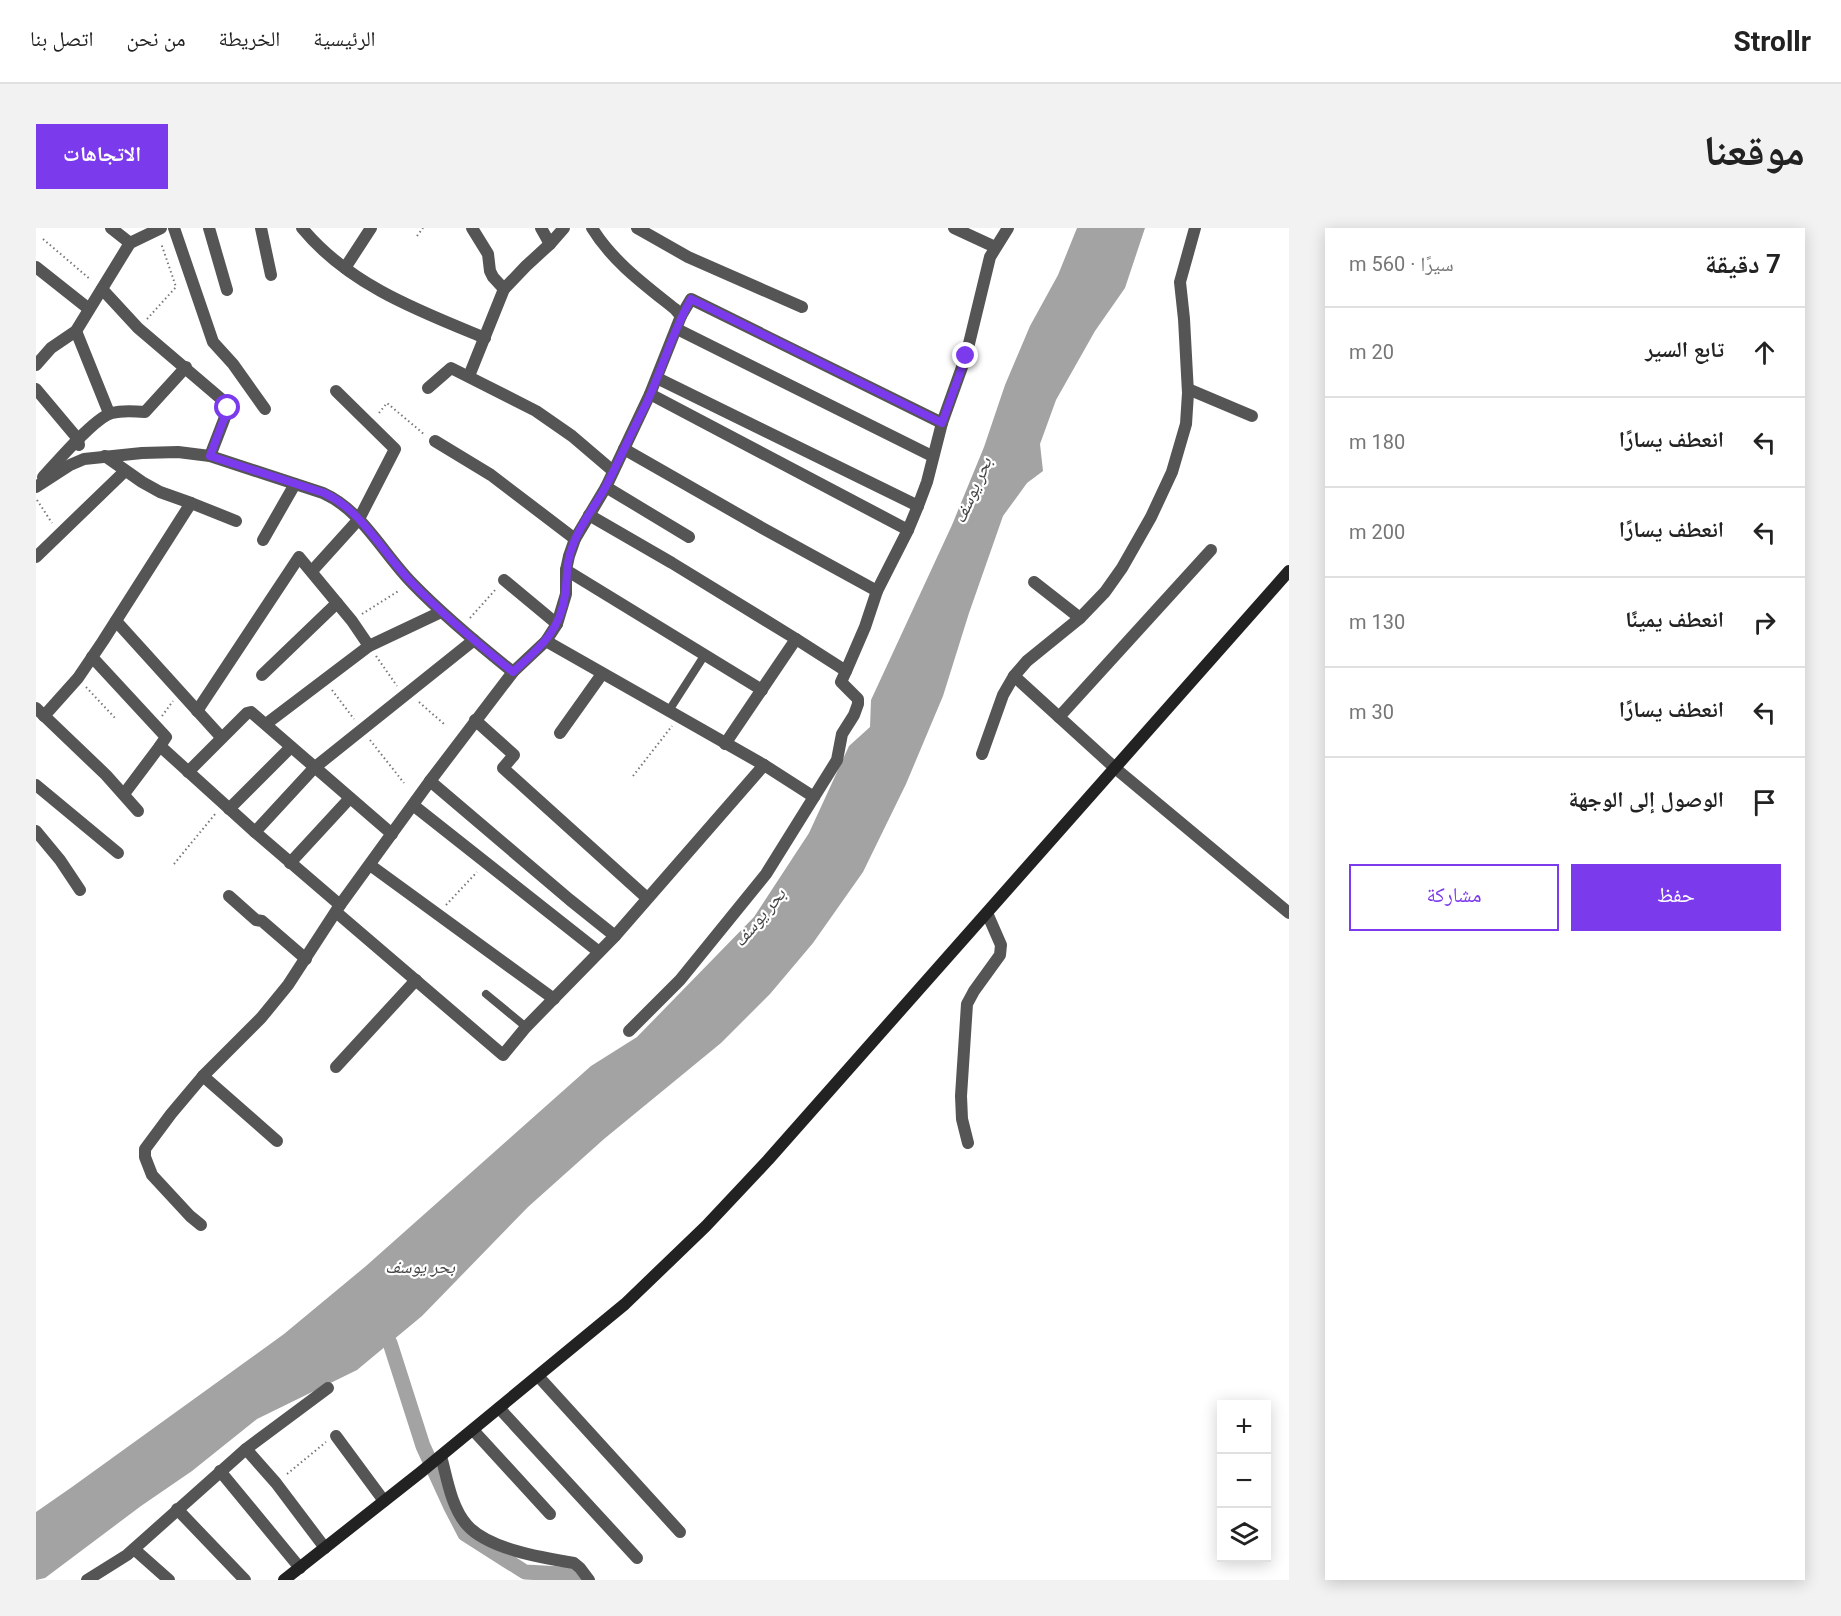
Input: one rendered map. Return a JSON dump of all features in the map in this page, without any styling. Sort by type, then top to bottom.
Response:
[{"type":"street","points":[[111,228],[130,243]]},
{"type":"street","points":[[174,228],[213,342],[233,364],[265,409]]},
{"type":"street","points":[[209,228],[227,290]]},
{"type":"street","points":[[261,228],[271,276]]},
{"type":"street","points":[[302,228],[345,268],[401,303],[485,338]]},
{"type":"street","points":[[345,268],[371,228]]},
{"type":"street","points":[[472,228],[488,254],[493,277],[504,289]]},
{"type":"street","points":[[541,228],[550,244]]},
{"type":"street","points":[[469,376],[504,289],[564,228]]},
{"type":"street","points":[[592,228],[598,238],[630,272],[681,316]]},
{"type":"street","points":[[637,228],[688,257],[802,307]]},
{"type":"street","points":[[954,228],[995,247]]},
{"type":"street","points":[[629,1031],[680,980],[751,895],[837,760],[842,734],[858,704],[855,694],[841,682],[865,627],[877,591],[908,530],[927,482],[942,423],[966,356],[987,264],[1008,228]]},
{"type":"street","points":[[982,754],[1004,695],[1014,676],[1035,654],[1080,618],[1105,592],[1122,568],[1151,517],[1172,472],[1186,424],[1188,389],[1180,282],[1195,228]]},
{"type":"street","points":[[36,364],[51,348],[76,331],[130,243],[159,229]]},
{"type":"street","points":[[36,267],[89,309]]},
{"type":"street","points":[[102,289],[138,327],[226,404],[228,408],[210,456]]},
{"type":"street","points":[[201,1225],[152,1174],[145,1157],[145,1149],[203,1076],[261,1018],[288,985],[338,908],[476,720],[513,672],[546,641],[557,624],[566,594],[568,556],[575,539],[606,487],[650,394],[681,316],[691,299],[942,423]]},
{"type":"street","points":[[677,329],[932,456]]},
{"type":"street","points":[[76,331],[109,413]]},
{"type":"street","points":[[36,486],[78,440],[109,413],[145,412],[186,367]]},
{"type":"street","points":[[428,388],[451,368],[469,376],[536,411],[572,436],[613,471]]},
{"type":"street","points":[[657,378],[918,506]]},
{"type":"street","points":[[36,389],[78,440],[84,459]]},
{"type":"street","points":[[1188,389],[1252,416]]},
{"type":"street","points":[[312,572],[359,519],[395,449],[336,391]]},
{"type":"street","points":[[650,394],[908,530]]},
{"type":"street","points":[[435,441],[491,475],[575,539]]},
{"type":"street","points":[[624,448],[877,591]]},
{"type":"street","points":[[36,486],[84,459],[178,452],[210,456],[337,499],[359,519],[411,583],[441,612],[513,672]]},
{"type":"street","points":[[105,456],[160,492],[236,521]]},
{"type":"street","points":[[36,557],[125,471]]},
{"type":"street","points":[[263,540],[295,484]]},
{"type":"street","points":[[606,487],[689,537]]},
{"type":"street","points":[[138,811],[88,756],[40,712],[78,678],[191,503]]},
{"type":"street","points":[[589,515],[672,563],[846,671]]},
{"type":"street","points":[[1059,717],[1210,550]]},
{"type":"street","points":[[197,711],[300,557],[352,621],[369,646]]},
{"type":"street","points":[[566,570],[762,690]]},
{"type":"street","points":[[284,1580],[439,1458],[625,1304],[706,1226],[768,1160],[1289,571]]},
{"type":"street","points":[[504,580],[557,624]]},
{"type":"street","points":[[1034,582],[1080,618]]},
{"type":"street","points":[[262,675],[337,603]]},
{"type":"street","points":[[266,724],[369,646],[441,612]]},
{"type":"street","points":[[116,621],[221,737]]},
{"type":"street","points":[[725,744],[796,639]]},
{"type":"street","points":[[255,832],[314,768],[474,640]]},
{"type":"street","points":[[546,641],[764,765],[814,797]]},
{"type":"street","points":[[92,657],[166,737],[124,794]]},
{"type":"street","points":[[560,734],[602,674]]},
{"type":"street","points":[[1014,676],[1115,768],[1289,913]]},
{"type":"street","points":[[188,772],[221,737],[249,712],[266,724],[392,834]]},
{"type":"street","points":[[476,720],[514,755],[503,768],[648,898]]},
{"type":"street","points":[[160,746],[416,980],[503,1055],[526,1027],[615,936],[764,765]]},
{"type":"street","points":[[226,806],[291,747]]},
{"type":"street","points":[[430,782],[615,936]]},
{"type":"street","points":[[36,785],[118,853]]},
{"type":"street","points":[[290,863],[350,798]]},
{"type":"street","points":[[413,805],[599,952]]},
{"type":"street","points":[[36,831],[60,860],[80,890]]},
{"type":"street","points":[[370,864],[554,999]]},
{"type":"street","points":[[229,896],[256,920],[262,921],[306,960]]},
{"type":"street","points":[[968,1143],[962,1119],[961,1096],[968,1004],[1000,955],[1001,945],[987,913]]},
{"type":"street","points":[[336,1066],[416,980]]},
{"type":"street","points":[[203,1076],[277,1141]]},
{"type":"street","points":[[538,1376],[680,1532]]},
{"type":"street","points":[[92,1579],[134,1549],[246,1449],[328,1388]]},
{"type":"street","points":[[499,1408],[637,1558]]},
{"type":"street","points":[[472,1430],[549,1514]]},
{"type":"street","points":[[336,1436],[384,1501]]},
{"type":"street","points":[[246,1449],[325,1548]]},
{"type":"street","points":[[439,1458],[459,1511],[467,1525],[480,1536],[515,1550],[574,1563],[589,1580]]},
{"type":"street","points":[[220,1471],[300,1568]]},
{"type":"street","points":[[177,1509],[245,1580]]},
{"type":"street","points":[[134,1549],[169,1580]]},
{"type":"lane","points":[[673,715],[704,656]]},
{"type":"lane","points":[[486,994],[526,1027]]},
{"type":"path","points":[[417,236],[423,228]]},
{"type":"path","points":[[138,327],[176,287],[159,229]]},
{"type":"path","points":[[43,239],[102,289]]},
{"type":"path","points":[[371,424],[387,403],[422,434],[435,441]]},
{"type":"path","points":[[36,497],[59,535]]},
{"type":"path","points":[[461,629],[504,580]]},
{"type":"path","points":[[352,621],[411,583]]},
{"type":"path","points":[[369,646],[407,695],[444,724]]},
{"type":"path","points":[[78,678],[115,718]]},
{"type":"path","points":[[323,679],[404,783]]},
{"type":"path","points":[[154,725],[180,693]]},
{"type":"path","points":[[633,776],[673,715]]},
{"type":"path","points":[[174,864],[226,806]]},
{"type":"path","points":[[438,914],[486,861]]},
{"type":"path","points":[[276,1484],[336,1436]]},
{"type":"water","name":"بحر يوسف","points":[[1077,228],[1145,228],[1125,288],[1095,331],[1056,400],[1040,444],[1043,471],[1027,483],[1003,516],[943,696],[906,784],[863,872],[813,943],[770,994],[721,1043],[604,1139],[528,1207],[422,1316],[357,1370],[257,1419],[192,1471],[45,1578],[36,1580],[36,1512],[284,1334],[366,1266],[591,1066],[637,1037],[754,917],[809,833],[849,746],[870,727],[871,700],[952,525],[984,447],[1005,385],[1030,326],[1058,275]]},
{"type":"waterway","points":[[390,1343],[423,1446],[465,1534],[525,1572],[580,1575],[583,1580]]},
{"type":"route","points":[[228,408],[210,456],[337,499],[359,519],[411,583],[441,612],[513,672],[546,641],[557,624],[566,594],[568,556],[575,539],[606,487],[650,394],[681,316],[691,299],[942,423],[966,356]]}]
